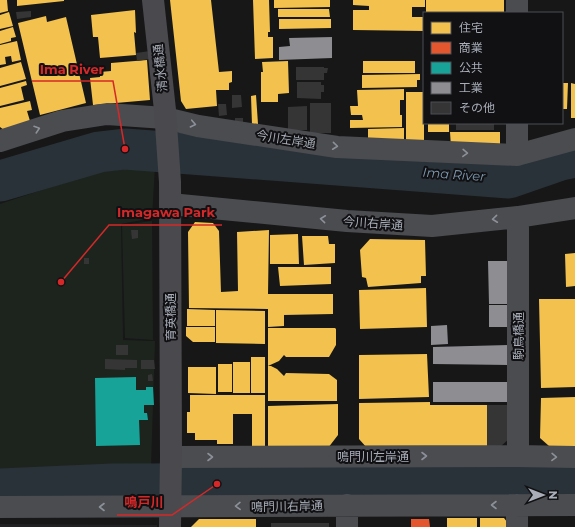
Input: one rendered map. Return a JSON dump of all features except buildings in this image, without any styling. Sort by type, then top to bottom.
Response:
[{"type":"street","name":"清水橋通","points":[[153,0],[169,165]]},
{"type":"street","points":[[517,12],[518,0]]},
{"type":"street","name":"今川左岸通","points":[[0,141],[62,120],[107,114],[166,127],[198,126],[337,146],[517,155],[575,139]]},
{"type":"street","points":[[517,124],[517,155]]},
{"type":"street","name":"育英橋通","points":[[169,165],[170,510]]},
{"type":"street","name":"今川右岸通","points":[[170,204],[347,221],[432,226],[518,217],[575,208]]},
{"type":"street","name":"駒鳥橋通","points":[[518,217],[518,456]]},
{"type":"street","name":"鳴門川左岸通","points":[[171,463],[518,456],[575,457]]},
{"type":"street","points":[[517,505],[517,527]]},
{"type":"street","name":"鳴門川右岸通","points":[[0,507],[170,510],[347,506],[575,505]]},
{"type":"street","points":[[347,506],[348,527]]},
{"type":"shaded area","points":[[155,165],[152,218],[121,224],[123,340],[155,341],[151,467],[0,470],[0,204],[93,173]]},
{"type":"shaded area","points":[[152,221],[153,340],[125,338],[122,225]]},
{"type":"shaded area","points":[[0,524],[157,525],[157,527],[0,527]]},
{"type":"waterway","name":"Ima River","points":[[0,181],[99,152],[125,149],[509,178],[561,160],[575,157]]},
{"type":"waterway","points":[[0,489],[113,484],[575,483]]},
{"type":"place","name":"Ima River","points":[[125,149]]},
{"type":"place","name":"Imagawa Park","points":[[61,282]]},
{"type":"place","name":"鳴戸川","points":[[217,484]]}]
